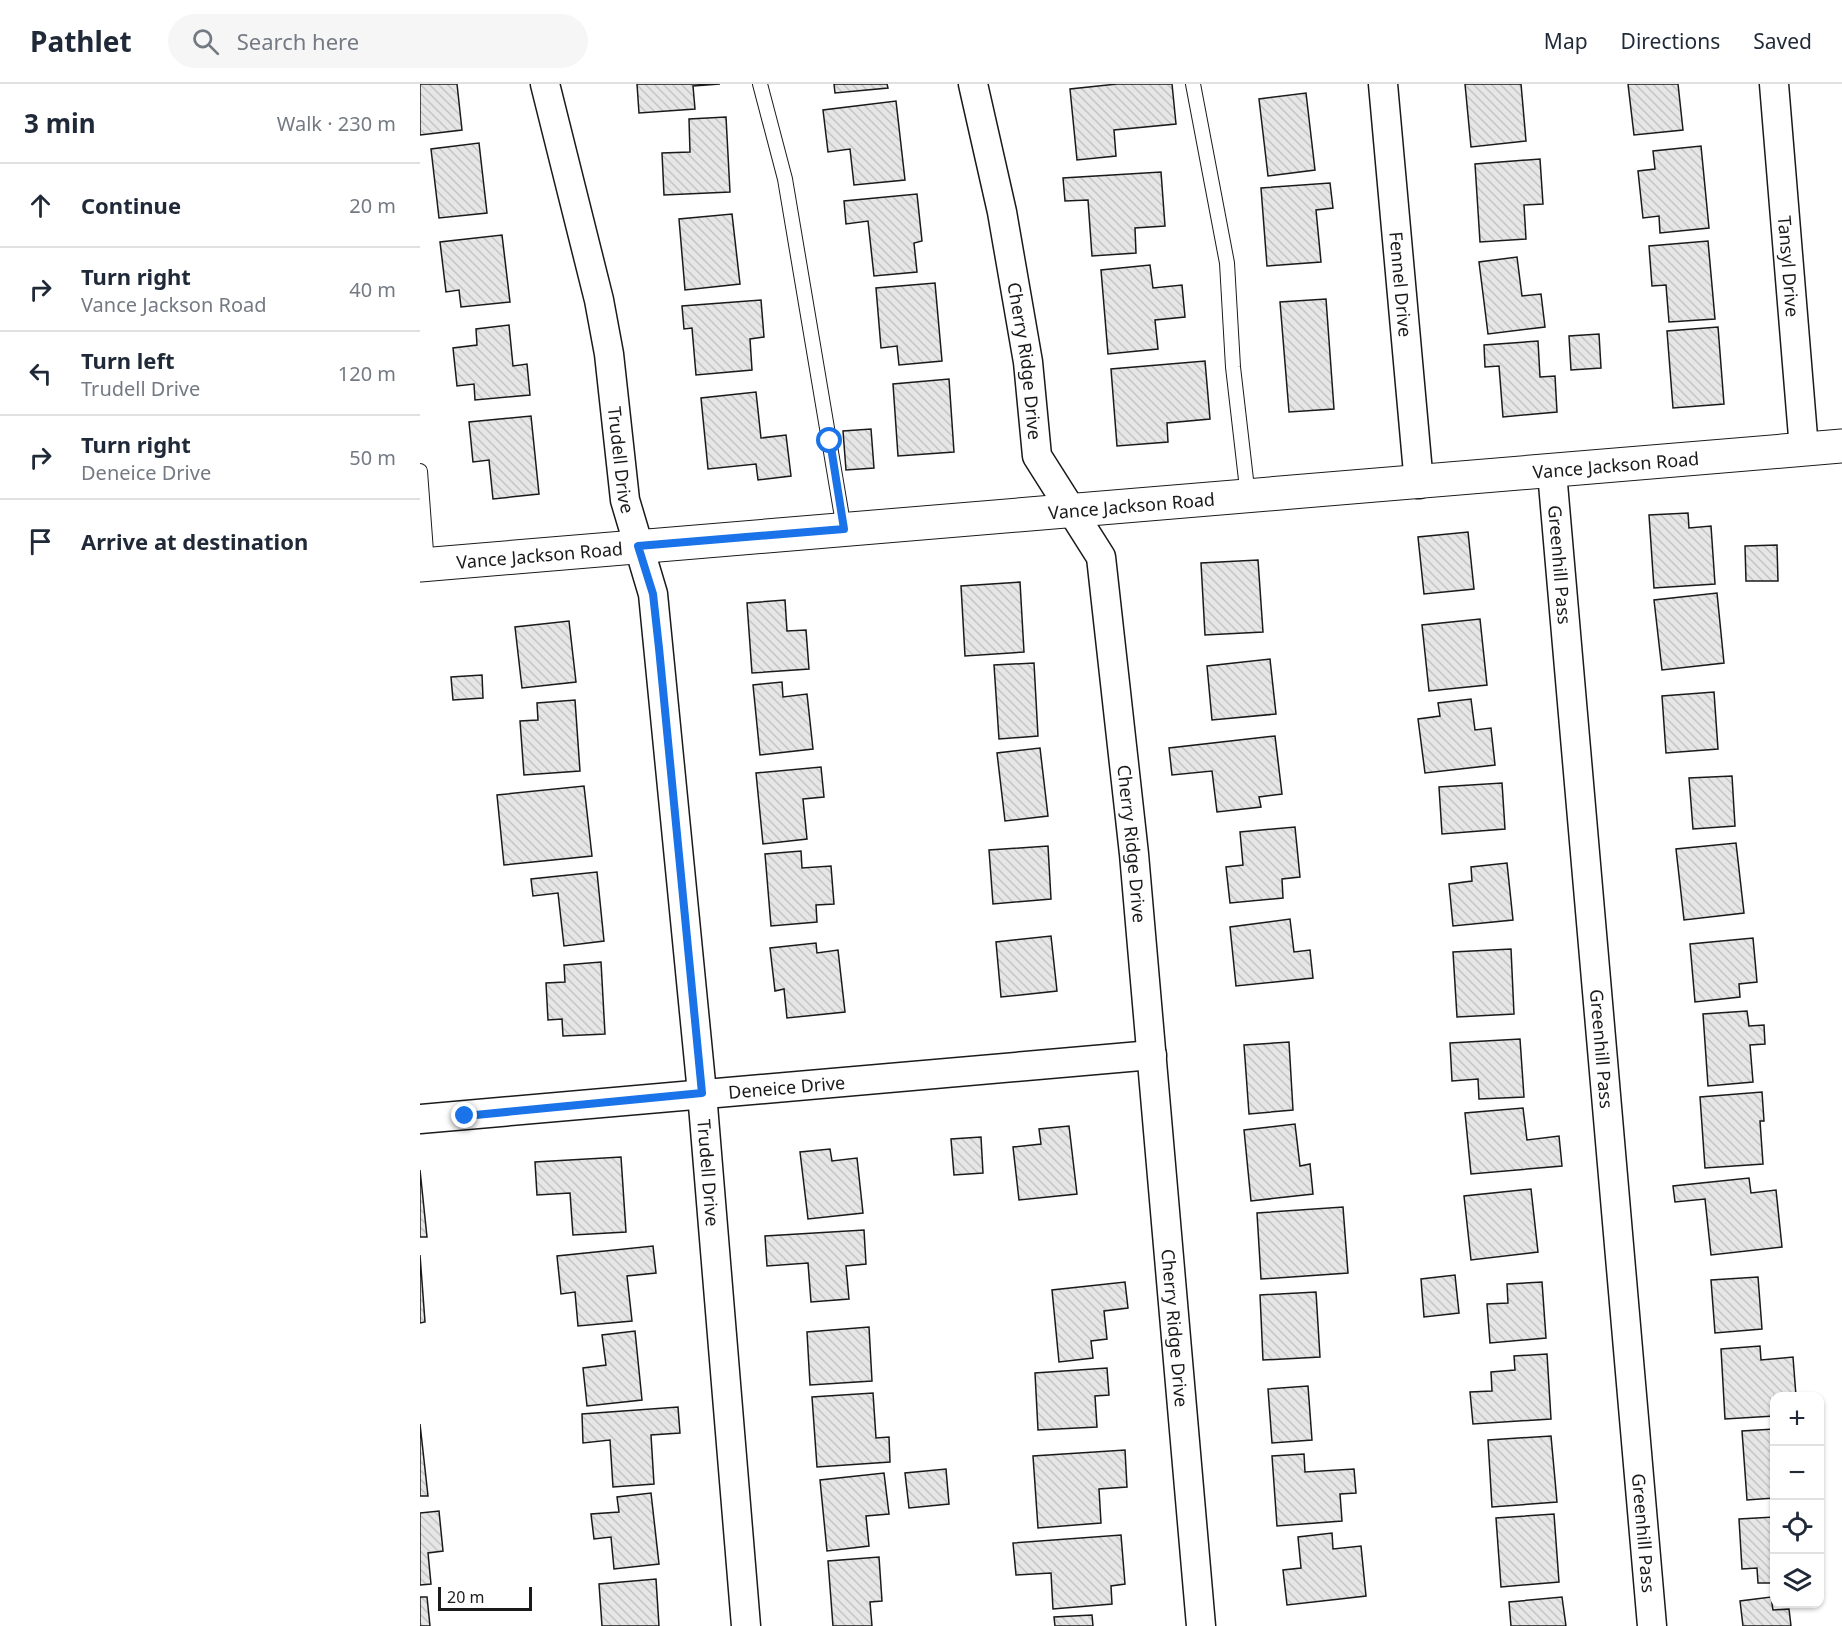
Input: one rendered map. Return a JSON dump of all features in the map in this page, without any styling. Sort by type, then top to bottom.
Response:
[{"type":"main road","name":"Vance Jackson Road","points":[[423,565],[1070,510],[1419,484],[1842,446]]},
{"type":"street","name":"Trudell Drive","points":[[545,84],[598,300],[609,354],[626,500],[653,594],[702,1093],[746,1626]]},
{"type":"street","name":"Cherry Ridge Drive","points":[[974,84],[1002,212],[1028,362],[1037,456],[1101,557],[1127,779],[1201,1626]]},
{"type":"street","name":"Fennel Drive","points":[[1383,84],[1419,484]]},
{"type":"street","name":"Tansyl Drive","points":[[1774,84],[1804,450]]},
{"type":"street","name":"Greenhill Pass","points":[[1552,472],[1652,1626]]},
{"type":"street","name":"Deneice Drive","points":[[420,1119],[1152,1055]]},
{"type":"lane","points":[[760,84],[785,179],[844,529]]},
{"type":"lane","points":[[1192,84],[1227,263],[1233,367],[1248,497]]},
{"type":"lane","points":[[420,471],[423,565]]},
{"type":"building","points":[[420,84],[457,84],[462,130],[420,135]]},
{"type":"building","points":[[637,84],[720,84],[693,86],[695,109],[639,113]]},
{"type":"building","points":[[834,84],[887,84],[888,88],[835,93]]},
{"type":"building","points":[[1117,84],[1172,84],[1176,124],[1114,130],[1116,156],[1077,160],[1070,89]]},
{"type":"building","points":[[1465,84],[1521,84],[1526,141],[1471,147]]},
{"type":"building","points":[[1628,84],[1678,84],[1683,130],[1634,135]]},
{"type":"building","points":[[1306,93],[1315,170],[1268,176],[1259,99]]},
{"type":"building","points":[[896,101],[905,180],[854,185],[850,149],[828,152],[823,110]]},
{"type":"building","points":[[726,117],[730,192],[664,195],[662,153],[690,152],[689,119]]},
{"type":"building","points":[[479,143],[487,213],[439,218],[431,149]]},
{"type":"building","points":[[1701,146],[1709,228],[1660,233],[1659,216],[1643,218],[1638,171],[1655,169],[1653,151]]},
{"type":"building","points":[[1540,159],[1543,204],[1524,205],[1526,239],[1480,242],[1475,164]]},
{"type":"building","points":[[1161,172],[1165,226],[1135,228],[1136,253],[1092,256],[1088,200],[1065,201],[1063,178]]},
{"type":"building","points":[[1330,183],[1333,208],[1316,210],[1321,262],[1267,266],[1261,188]]},
{"type":"building","points":[[917,194],[922,241],[914,243],[917,272],[874,276],[868,221],[846,224],[844,201]]},
{"type":"building","points":[[732,214],[740,284],[685,290],[679,219]]},
{"type":"building","points":[[502,235],[510,302],[461,307],[459,290],[446,292],[440,242]]},
{"type":"building","points":[[1708,241],[1715,319],[1669,322],[1666,285],[1652,286],[1649,246]]},
{"type":"building","points":[[1517,257],[1522,296],[1541,294],[1545,327],[1488,334],[1479,262]]},
{"type":"building","points":[[1150,265],[1153,288],[1182,285],[1185,317],[1155,320],[1158,349],[1108,354],[1101,270]]},
{"type":"building","points":[[935,283],[942,361],[899,365],[897,346],[881,348],[876,288]]},
{"type":"building","points":[[1326,299],[1334,409],[1289,412],[1280,302]]},
{"type":"building","points":[[761,300],[764,337],[750,339],[752,370],[696,375],[692,328],[684,329],[682,306]]},
{"type":"building","points":[[509,325],[513,366],[527,364],[530,395],[475,400],[474,384],[457,386],[453,348],[477,345],[476,329]]},
{"type":"building","points":[[1718,327],[1724,404],[1673,408],[1667,331]]},
{"type":"building","points":[[1599,334],[1601,368],[1571,370],[1569,336]]},
{"type":"building","points":[[1538,341],[1540,377],[1555,376],[1557,412],[1503,417],[1499,366],[1485,367],[1484,345]]},
{"type":"building","points":[[1205,361],[1210,419],[1167,423],[1168,442],[1117,446],[1111,369]]},
{"type":"building","points":[[949,379],[954,452],[898,456],[893,384]]},
{"type":"building","points":[[756,392],[761,438],[786,435],[791,476],[758,480],[756,464],[708,469],[701,398]]},
{"type":"building","points":[[531,416],[539,494],[493,499],[489,460],[473,462],[469,422]]},
{"type":"building","points":[[871,429],[874,468],[846,470],[843,431]]},
{"type":"building","points":[[1688,513],[1689,528],[1711,526],[1715,584],[1654,588],[1649,515]]},
{"type":"building","points":[[1468,532],[1474,589],[1424,594],[1418,537]]},
{"type":"building","points":[[1777,545],[1778,581],[1746,581],[1745,546]]},
{"type":"building","points":[[1258,560],[1263,632],[1205,635],[1201,563]]},
{"type":"building","points":[[1020,582],[1024,652],[965,656],[961,586]]},
{"type":"building","points":[[1717,593],[1724,663],[1662,670],[1654,600]]},
{"type":"building","points":[[785,600],[787,631],[806,630],[809,669],[752,673],[747,603]]},
{"type":"building","points":[[1480,619],[1487,685],[1429,691],[1422,625]]},
{"type":"building","points":[[569,621],[576,682],[522,688],[515,627]]},
{"type":"building","points":[[1270,659],[1276,714],[1212,720],[1207,666]]},
{"type":"building","points":[[1034,663],[1038,736],[999,739],[994,665]]},
{"type":"building","points":[[482,675],[483,698],[453,700],[451,677]]},
{"type":"building","points":[[782,682],[783,697],[807,694],[813,749],[760,755],[753,685]]},
{"type":"building","points":[[1714,692],[1718,749],[1666,753],[1662,696]]},
{"type":"building","points":[[1471,699],[1475,730],[1491,728],[1495,765],[1425,773],[1418,719],[1440,716],[1438,703]]},
{"type":"building","points":[[575,700],[580,771],[524,775],[520,721],[538,720],[537,703]]},
{"type":"building","points":[[1275,736],[1282,794],[1259,797],[1261,807],[1217,812],[1212,771],[1172,775],[1169,748]]},
{"type":"building","points":[[1040,748],[1048,816],[1005,821],[997,753]]},
{"type":"building","points":[[821,767],[824,797],[803,799],[807,839],[763,844],[756,773]]},
{"type":"building","points":[[1732,776],[1735,826],[1693,829],[1689,778]]},
{"type":"building","points":[[1502,783],[1505,829],[1442,834],[1439,787]]},
{"type":"building","points":[[584,786],[592,856],[504,865],[497,795]]},
{"type":"building","points":[[1295,827],[1300,877],[1282,879],[1283,898],[1230,903],[1226,867],[1243,865],[1240,832]]},
{"type":"building","points":[[1736,843],[1744,913],[1684,920],[1676,849]]},
{"type":"building","points":[[1048,846],[1051,899],[993,904],[989,850]]},
{"type":"building","points":[[801,851],[802,868],[831,866],[834,904],[816,905],[817,922],[771,926],[765,854]]},
{"type":"building","points":[[1507,863],[1513,920],[1453,926],[1449,884],[1472,881],[1471,867]]},
{"type":"building","points":[[597,872],[604,941],[564,946],[558,893],[533,896],[531,879]]},
{"type":"building","points":[[1290,919],[1294,952],[1310,950],[1313,978],[1236,986],[1230,927]]},
{"type":"building","points":[[1051,936],[1057,991],[1001,997],[996,942]]},
{"type":"building","points":[[1753,938],[1757,982],[1739,984],[1740,997],[1695,1002],[1690,944]]},
{"type":"building","points":[[816,943],[817,953],[838,950],[845,1012],[787,1018],[784,989],[775,991],[770,948]]},
{"type":"building","points":[[1511,949],[1514,1014],[1457,1017],[1453,952]]},
{"type":"building","points":[[601,962],[605,1034],[563,1036],[562,1019],[548,1020],[546,983],[565,982],[564,965]]},
{"type":"building","points":[[1747,1011],[1749,1026],[1764,1025],[1765,1044],[1750,1045],[1753,1082],[1708,1086],[1703,1014]]},
{"type":"building","points":[[1520,1039],[1524,1097],[1479,1099],[1478,1079],[1452,1081],[1450,1043]]},
{"type":"building","points":[[1289,1042],[1293,1110],[1249,1114],[1244,1045]]},
{"type":"building","points":[[1762,1092],[1764,1121],[1760,1121],[1763,1164],[1705,1168],[1700,1097]]},
{"type":"building","points":[[1523,1108],[1527,1140],[1559,1136],[1562,1166],[1471,1174],[1465,1113]]},
{"type":"building","points":[[1295,1124],[1300,1166],[1310,1164],[1313,1194],[1251,1201],[1244,1130]]},
{"type":"building","points":[[1069,1126],[1077,1194],[1019,1200],[1013,1147],[1041,1144],[1039,1129]]},
{"type":"building","points":[[981,1137],[983,1173],[954,1175],[951,1139]]},
{"type":"building","points":[[830,1149],[832,1161],[857,1158],[863,1213],[808,1219],[800,1152]]},
{"type":"building","points":[[621,1157],[626,1232],[573,1235],[570,1193],[537,1195],[535,1162]]},
{"type":"building","points":[[420,1170],[427,1237],[420,1237]]},
{"type":"building","points":[[1749,1178],[1751,1193],[1776,1190],[1782,1247],[1711,1255],[1705,1199],[1675,1202],[1673,1186]]},
{"type":"building","points":[[1531,1189],[1538,1252],[1471,1260],[1464,1196]]},
{"type":"building","points":[[1343,1207],[1348,1273],[1261,1279],[1257,1213]]},
{"type":"building","points":[[864,1230],[866,1264],[846,1266],[849,1299],[811,1302],[808,1263],[767,1266],[765,1236]]},
{"type":"building","points":[[653,1246],[656,1273],[627,1276],[632,1321],[578,1326],[575,1292],[561,1294],[557,1256]]},
{"type":"building","points":[[420,1255],[425,1322],[420,1323]]},
{"type":"building","points":[[1455,1275],[1459,1313],[1424,1317],[1421,1279]]},
{"type":"building","points":[[1758,1277],[1762,1329],[1715,1333],[1711,1280]]},
{"type":"building","points":[[1125,1282],[1128,1308],[1104,1311],[1107,1339],[1091,1341],[1093,1358],[1059,1362],[1052,1290]]},
{"type":"building","points":[[1542,1282],[1546,1338],[1490,1343],[1487,1304],[1508,1303],[1507,1284]]},
{"type":"building","points":[[1316,1292],[1320,1357],[1263,1360],[1260,1295]]},
{"type":"building","points":[[869,1327],[872,1381],[810,1385],[807,1332]]},
{"type":"building","points":[[635,1331],[642,1400],[587,1406],[583,1368],[606,1365],[602,1335]]},
{"type":"building","points":[[1760,1346],[1761,1360],[1793,1357],[1796,1392],[1770,1392],[1770,1416],[1725,1419],[1721,1349]]},
{"type":"building","points":[[1547,1354],[1551,1419],[1473,1424],[1470,1392],[1492,1391],[1491,1372],[1515,1370],[1514,1356]]},
{"type":"building","points":[[1107,1368],[1109,1395],[1095,1396],[1097,1427],[1038,1430],[1035,1373]]},
{"type":"building","points":[[1308,1386],[1312,1440],[1272,1443],[1268,1389]]},
{"type":"building","points":[[873,1393],[876,1438],[889,1437],[890,1462],[817,1467],[812,1397]]},
{"type":"building","points":[[678,1407],[680,1433],[651,1435],[654,1484],[613,1487],[610,1440],[583,1443],[582,1414]]},
{"type":"building","points":[[420,1424],[428,1496],[420,1496]]},
{"type":"building","points":[[1770,1429],[1770,1498],[1747,1500],[1742,1431]]},
{"type":"building","points":[[1551,1436],[1557,1502],[1492,1507],[1488,1440]]},
{"type":"building","points":[[1125,1450],[1127,1487],[1099,1489],[1101,1523],[1038,1528],[1033,1456]]},
{"type":"building","points":[[1304,1454],[1305,1472],[1354,1469],[1356,1493],[1340,1494],[1342,1521],[1277,1526],[1272,1456]]},
{"type":"building","points":[[946,1469],[949,1504],[909,1508],[905,1473]]},
{"type":"building","points":[[884,1473],[889,1514],[866,1516],[869,1546],[827,1551],[820,1480]]},
{"type":"building","points":[[651,1493],[659,1564],[614,1569],[611,1537],[594,1539],[591,1514],[619,1512],[617,1497]]},
{"type":"building","points":[[439,1511],[443,1551],[428,1553],[431,1584],[420,1585],[420,1513]]},
{"type":"building","points":[[1554,1514],[1559,1582],[1501,1587],[1496,1518]]},
{"type":"building","points":[[1770,1517],[1770,1583],[1758,1583],[1757,1568],[1742,1569],[1739,1519]]},
{"type":"building","points":[[1332,1533],[1333,1549],[1361,1546],[1366,1596],[1287,1605],[1283,1570],[1301,1568],[1298,1537]]},
{"type":"building","points":[[1121,1535],[1125,1584],[1111,1586],[1112,1604],[1053,1609],[1051,1573],[1016,1575],[1013,1543]]},
{"type":"building","points":[[879,1557],[882,1601],[870,1602],[872,1626],[833,1626],[828,1561]]},
{"type":"building","points":[[656,1579],[659,1626],[602,1626],[599,1584]]},
{"type":"building","points":[[420,1597],[427,1597],[430,1626],[420,1626]]},
{"type":"building","points":[[1562,1597],[1566,1626],[1511,1626],[1509,1602]]},
{"type":"building","points":[[1770,1597],[1770,1608],[1773,1610],[1789,1609],[1791,1626],[1743,1626],[1740,1601]]},
{"type":"building","points":[[1092,1615],[1093,1626],[1055,1626],[1054,1617]]},
{"type":"route","points":[[465,1116],[702,1093],[653,594],[638,546],[844,529],[830,441]]}]
